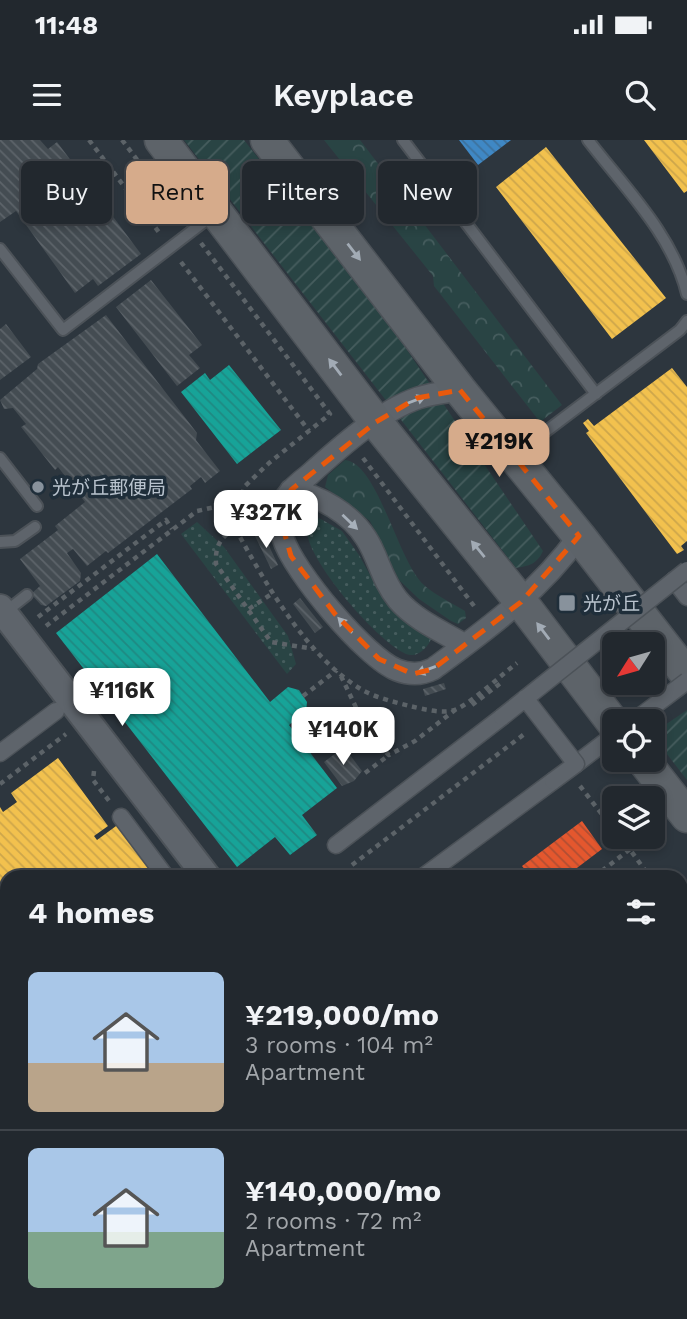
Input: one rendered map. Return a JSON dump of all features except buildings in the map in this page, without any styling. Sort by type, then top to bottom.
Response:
[{"type":"main road","points":[[161,140],[177,161]]},
{"type":"main road","points":[[267,140],[460,390],[579,536],[687,675]]},
{"type":"main road","points":[[224,224],[376,422],[521,602],[603,709]]},
{"type":"main road","points":[[652,772],[687,816]]},
{"type":"street","points":[[460,390],[417,398],[376,422],[330,457],[284,499],[280,517],[282,537],[291,556],[335,614],[379,659],[404,672],[425,673],[521,602],[565,556],[579,536]]},
{"type":"street","points":[[291,490],[322,500],[347,518],[367,539],[383,579],[400,602],[425,622],[465,645]]},
{"type":"street","points":[[337,845],[687,570]]},
{"type":"street","points":[[674,580],[687,597]]},
{"type":"street","points":[[2,611],[202,870]]},
{"type":"street","points":[[650,709],[687,681]]},
{"type":"street","points":[[525,698],[576,764]]},
{"type":"street","points":[[0,753],[56,711]]},
{"type":"street","points":[[432,870],[602,745]]},
{"type":"street","points":[[121,817],[161,870]]},
{"type":"lane","points":[[402,140],[596,394]]},
{"type":"lane","points":[[588,140],[661,234],[687,293]]},
{"type":"lane","points":[[0,249],[63,330],[202,224]]},
{"type":"lane","points":[[514,456],[687,322]]},
{"type":"lane","points":[[0,458],[37,506]]},
{"type":"lane","points":[[0,542],[15,541],[35,527]]},
{"type":"lane","points":[[2,611],[27,595]]},
{"type":"path","points":[[89,140],[309,431]]},
{"type":"path","points":[[362,457],[474,606]]},
{"type":"path","points":[[37,633],[197,511],[240,506]]},
{"type":"path","points":[[33,621],[166,520],[172,528]]},
{"type":"path","points":[[235,528],[224,535],[215,549],[216,564],[271,642],[314,649]]},
{"type":"path","points":[[249,609],[273,593]]},
{"type":"path","points":[[303,696],[338,672],[371,739],[389,755]]},
{"type":"path","points":[[472,705],[502,682]]},
{"type":"path","points":[[365,773],[389,755],[415,741],[456,710]]},
{"type":"path","points":[[352,865],[534,727]]},
{"type":"path","points":[[0,784],[71,731]]},
{"type":"path","points":[[93,780],[121,817]]},
{"type":"path","points":[[603,870],[629,849],[645,870]]},
{"type":"highlighted area","points":[[460,390],[579,536],[521,602],[433,669],[413,674],[379,659],[335,614],[291,556],[280,517],[291,490],[376,422],[417,398]]},
{"type":"green space","points":[[184,140],[244,140],[261,161],[242,161],[242,215],[228,197],[228,161],[200,161]]},
{"type":"green space","points":[[324,140],[360,140],[378,164],[378,207],[364,190],[364,161],[341,161]]},
{"type":"green space","points":[[249,224],[310,224],[388,322],[543,551],[535,562],[516,568]]},
{"type":"green space","points":[[391,224],[424,224],[562,405],[540,422],[434,286],[433,276]]},
{"type":"green space","points":[[345,460],[357,465],[368,478],[414,573],[428,589],[465,611],[466,618],[458,624],[419,599],[399,580],[370,521],[325,487],[328,475]]},
{"type":"green space","points":[[319,518],[342,531],[359,555],[386,604],[431,639],[423,650],[411,655],[399,650],[364,620],[346,598],[315,555],[308,537],[308,524]]},
{"type":"green space","points":[[197,522],[224,547],[288,636],[296,664],[287,674],[181,534]]},
{"type":"green space","points":[[687,710],[687,780],[665,752],[665,725]]},
{"type":"place","name":"光が丘郵便局","points":[[38,487]]},
{"type":"place","name":"光が丘","points":[[567,603]]}]
